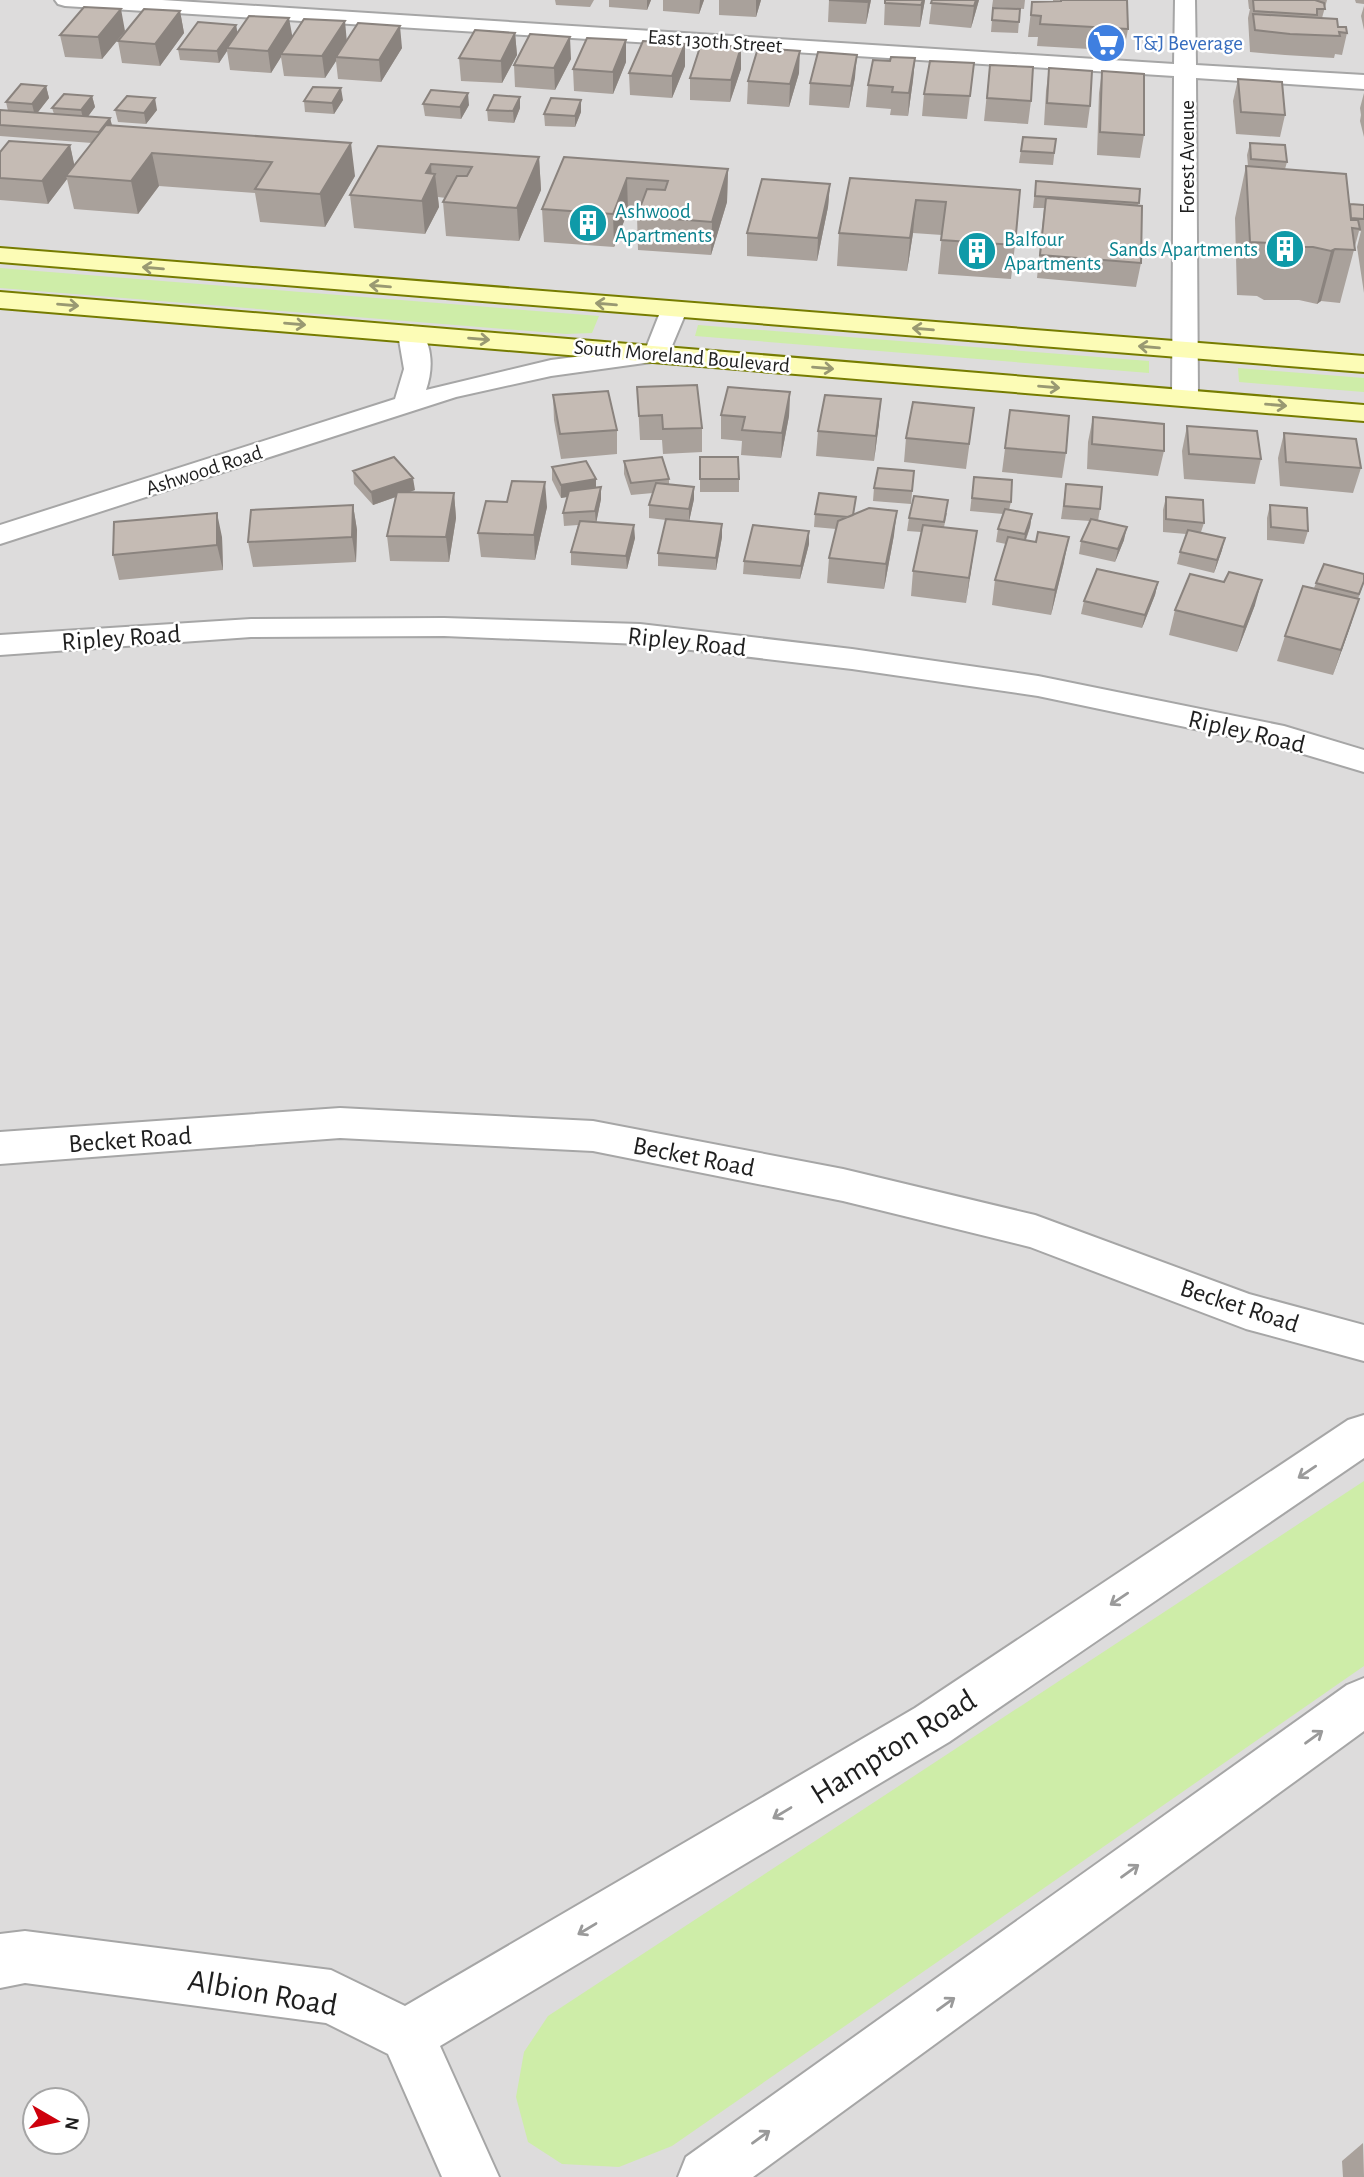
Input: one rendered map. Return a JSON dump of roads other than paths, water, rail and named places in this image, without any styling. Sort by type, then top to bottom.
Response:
[{"type":"street","name":"East 130th Street","points":[[65,0],[1364,82]]},
{"type":"street","name":"Forest Avenue","points":[[1185,0],[1185,398]]},
{"type":"street","name":"South Moreland Boulevard","points":[[0,255],[1364,364]]},
{"type":"street","name":"South Moreland Boulevard","points":[[0,300],[1364,412]]},
{"type":"street","points":[[657,354],[674,310]]},
{"type":"street","points":[[407,404],[419,375],[420,361],[411,334]]},
{"type":"street","name":"Ashwood Road","points":[[0,535],[449,391],[551,368],[657,354]]},
{"type":"street","name":"Ripley Road","points":[[0,645],[251,628],[444,627],[640,634],[852,659],[1038,686],[1284,737],[1364,761]]},
{"type":"street","name":"Becket Road","points":[[0,1149],[340,1123],[593,1136],[843,1185],[1034,1232],[1246,1311],[1364,1343]]},
{"type":"street","name":"Hampton Road","points":[[407,2035],[932,1725],[1364,1434]]},
{"type":"street","points":[[706,2177],[1364,1702]]},
{"type":"street","name":"Albion Road","points":[[0,1961],[25,1957],[331,1997],[407,2035]]},
{"type":"street","points":[[407,2035],[471,2177]]},
{"type":"place","name":"T&J Beverage","points":[[1106,43]]},
{"type":"place","name":"Ashwood Apartments","points":[[588,223]]},
{"type":"place","name":"Sands Apartments","points":[[1285,249]]},
{"type":"place","name":"Balfour Apartments","points":[[977,251]]}]
